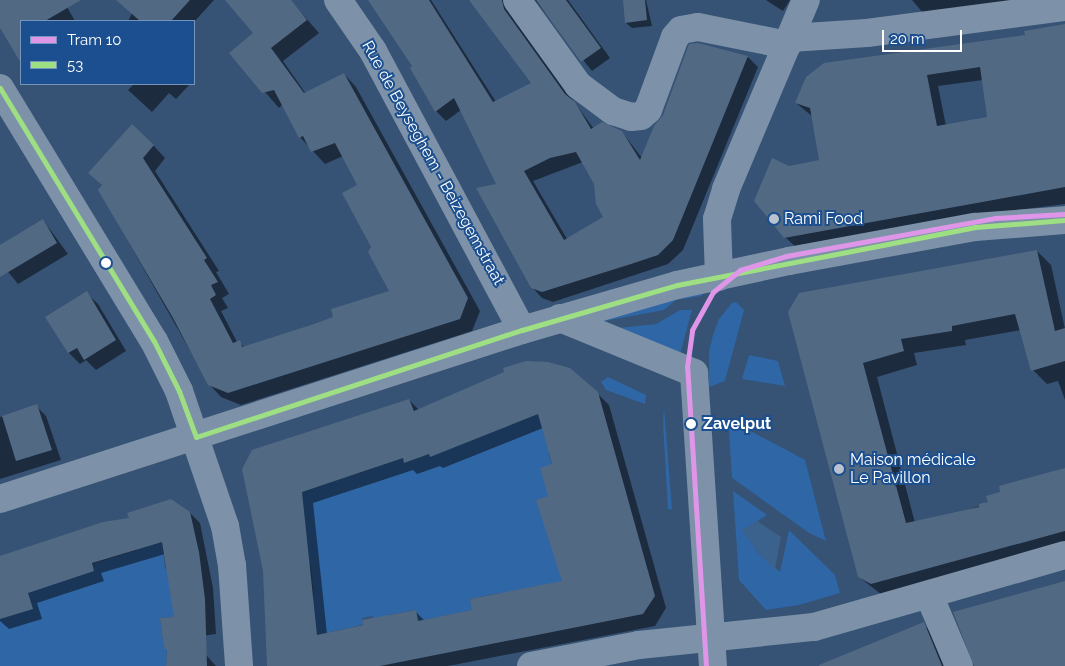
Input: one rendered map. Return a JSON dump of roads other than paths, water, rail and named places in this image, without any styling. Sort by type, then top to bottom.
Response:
[{"type":"street","name":"Rue de Beyseghem - Beizegemstraat","points":[[338,0],[373,51],[522,330]]},
{"type":"street","points":[[517,0],[578,85],[613,111],[631,117],[641,116],[648,110],[674,37],[681,30],[698,27],[788,42],[867,34],[1065,7]]},
{"type":"street","points":[[719,277],[717,219],[732,174],[806,0]]},
{"type":"street","points":[[3,98],[154,341],[176,384],[219,501],[229,546],[240,666]]},
{"type":"street","points":[[0,499],[560,318],[789,261],[982,226],[1065,220]]},
{"type":"street","points":[[560,318],[694,373],[713,666]]},
{"type":"street","points":[[531,666],[638,645],[814,627],[1065,555]]},
{"type":"street","points":[[930,595],[959,666]]},
{"type":"tram line","name":"10","points":[[706,666],[687,367],[692,330],[713,292],[740,270],[786,256],[995,218],[1065,214]]},
{"type":"place","name":"Rami Food","points":[[774,219]]},
{"type":"place","name":"Zavelput","points":[[691,424]]},
{"type":"place","name":"Maison médicale Le Pavillon","points":[[839,469]]}]
